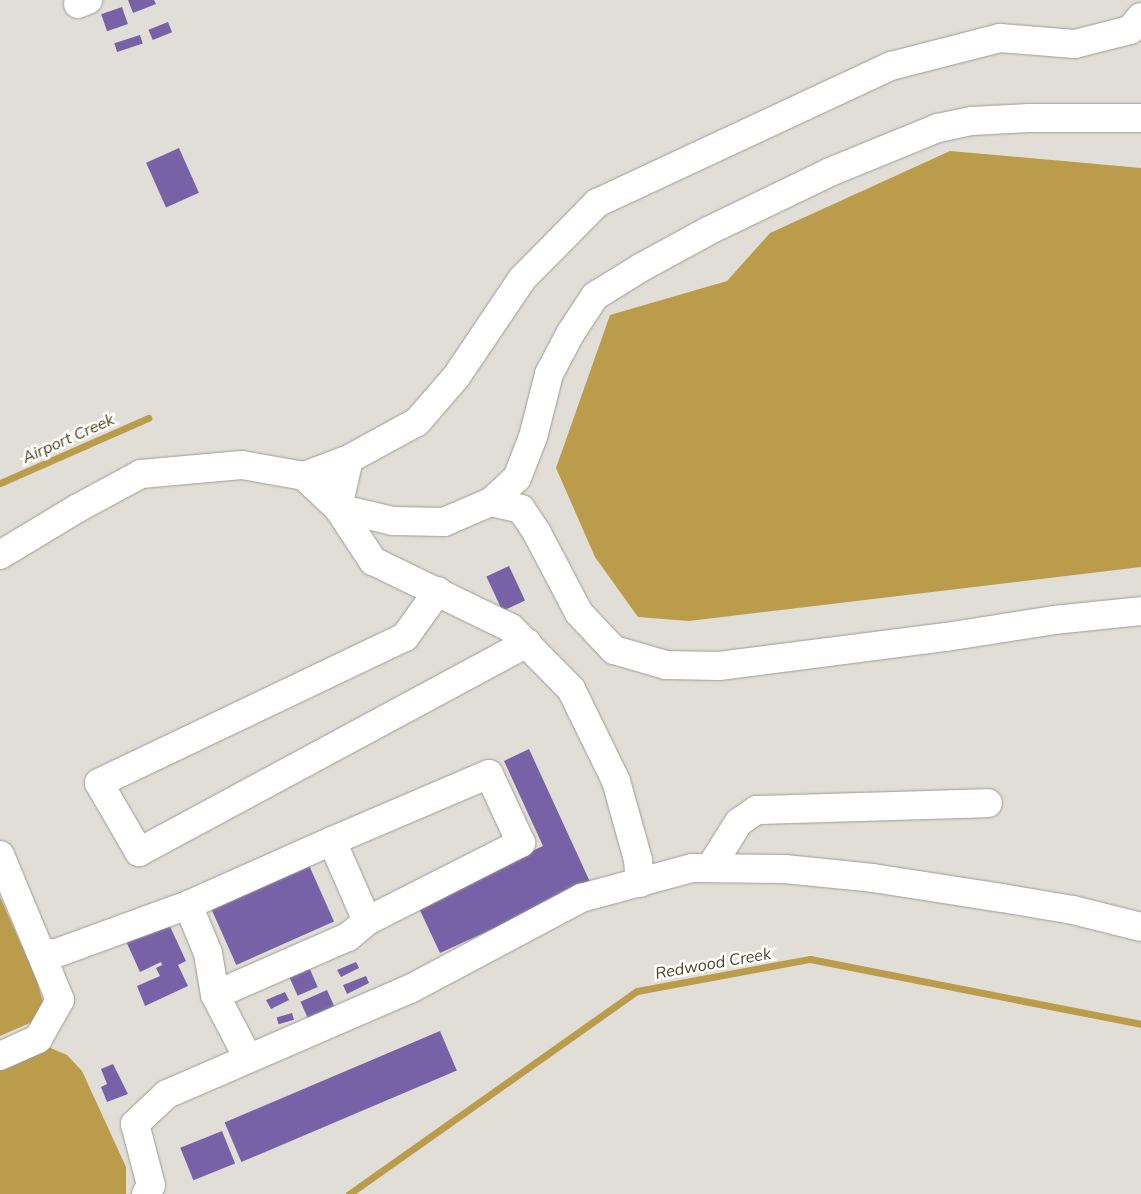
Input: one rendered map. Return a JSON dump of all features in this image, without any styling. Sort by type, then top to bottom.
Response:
[{"type":"lane","points":[[0,555],[78,508],[141,474],[242,465],[304,476],[349,459],[417,422],[456,377],[522,279],[597,203],[891,66],[1000,38],[1075,44],[1130,30],[1141,17]]},
{"type":"lane","points":[[338,508],[394,521],[444,522],[491,502],[517,478],[533,438],[550,374],[570,334],[595,296],[642,267],[708,231],[830,172],[938,128],[972,121],[1028,118],[1141,118]]},
{"type":"lane","points":[[338,508],[349,459]]},
{"type":"lane","points":[[304,476],[338,508],[372,561],[438,591],[511,628],[571,689],[616,781],[638,860],[640,882]]},
{"type":"lane","points":[[517,478],[521,509],[537,533],[579,613],[614,650],[666,665],[719,666],[946,637],[1054,620],[1141,611]]},
{"type":"lane","points":[[491,502],[521,509]]},
{"type":"lane","points":[[438,591],[406,637],[99,784],[139,852],[526,643]]},
{"type":"lane","points":[[40,951],[54,954],[188,905],[489,774],[521,843],[367,921],[348,937],[215,995]]},
{"type":"lane","points":[[710,868],[739,822],[757,810],[988,803]]},
{"type":"lane","points":[[332,842],[367,921]]},
{"type":"lane","points":[[0,855],[60,1000],[38,1039],[0,1056]]},
{"type":"lane","points":[[146,1194],[151,1185],[135,1124],[166,1094],[410,989],[582,898],[692,868],[785,869],[873,878],[1073,910],[1141,927]]},
{"type":"lane","points":[[188,905],[208,953],[215,995],[248,1058]]},
{"type":"shaded area","points":[[950,151],[1141,168],[1141,567],[689,621],[638,617],[595,557],[556,468],[610,315],[727,281],[770,233]]},
{"type":"shaded area","points":[[0,897],[36,978],[44,1005],[32,1022],[0,1036]]},
{"type":"shaded area","points":[[48,1047],[67,1055],[82,1071],[126,1167],[126,1194],[0,1194],[0,1068]]},
{"type":"building","points":[[128,0],[154,0],[156,4],[133,13]]},
{"type":"building","points":[[122,7],[128,24],[107,31],[101,14]]},
{"type":"building","points":[[168,22],[172,32],[153,40],[149,30]]},
{"type":"building","points":[[140,35],[143,44],[117,52],[114,43]]},
{"type":"building","points":[[179,148],[199,193],[166,207],[146,163]]},
{"type":"building","points":[[509,566],[525,600],[502,611],[486,577]]},
{"type":"building","points":[[529,749],[591,884],[440,953],[417,904],[543,846],[504,761]]},
{"type":"building","points":[[308,863],[334,921],[236,965],[210,907]]},
{"type":"building","points":[[167,920],[186,961],[178,965],[188,986],[145,1006],[137,986],[160,976],[156,968],[162,965],[161,962],[140,972],[125,939]]},
{"type":"building","points":[[356,962],[359,968],[341,977],[337,970]]},
{"type":"building","points":[[308,965],[318,987],[298,996],[288,974]]},
{"type":"building","points":[[366,976],[369,983],[347,994],[343,985]]},
{"type":"building","points":[[327,990],[335,1008],[309,1020],[301,1002]]},
{"type":"building","points":[[285,992],[289,1000],[271,1009],[266,1000]]},
{"type":"building","points":[[292,1013],[294,1020],[279,1024],[277,1017]]},
{"type":"building","points":[[440,1031],[457,1071],[241,1162],[225,1122]]},
{"type":"building","points":[[113,1064],[128,1094],[107,1102],[101,1087],[107,1084],[101,1069]]},
{"type":"building","points":[[222,1131],[235,1163],[193,1180],[180,1148]]},
{"type":"waterway","name":"Airport Creek","points":[[0,483],[148,418]]},
{"type":"waterway","name":"Redwood Creek","points":[[349,1194],[637,991],[810,959],[1141,1024]]}]
